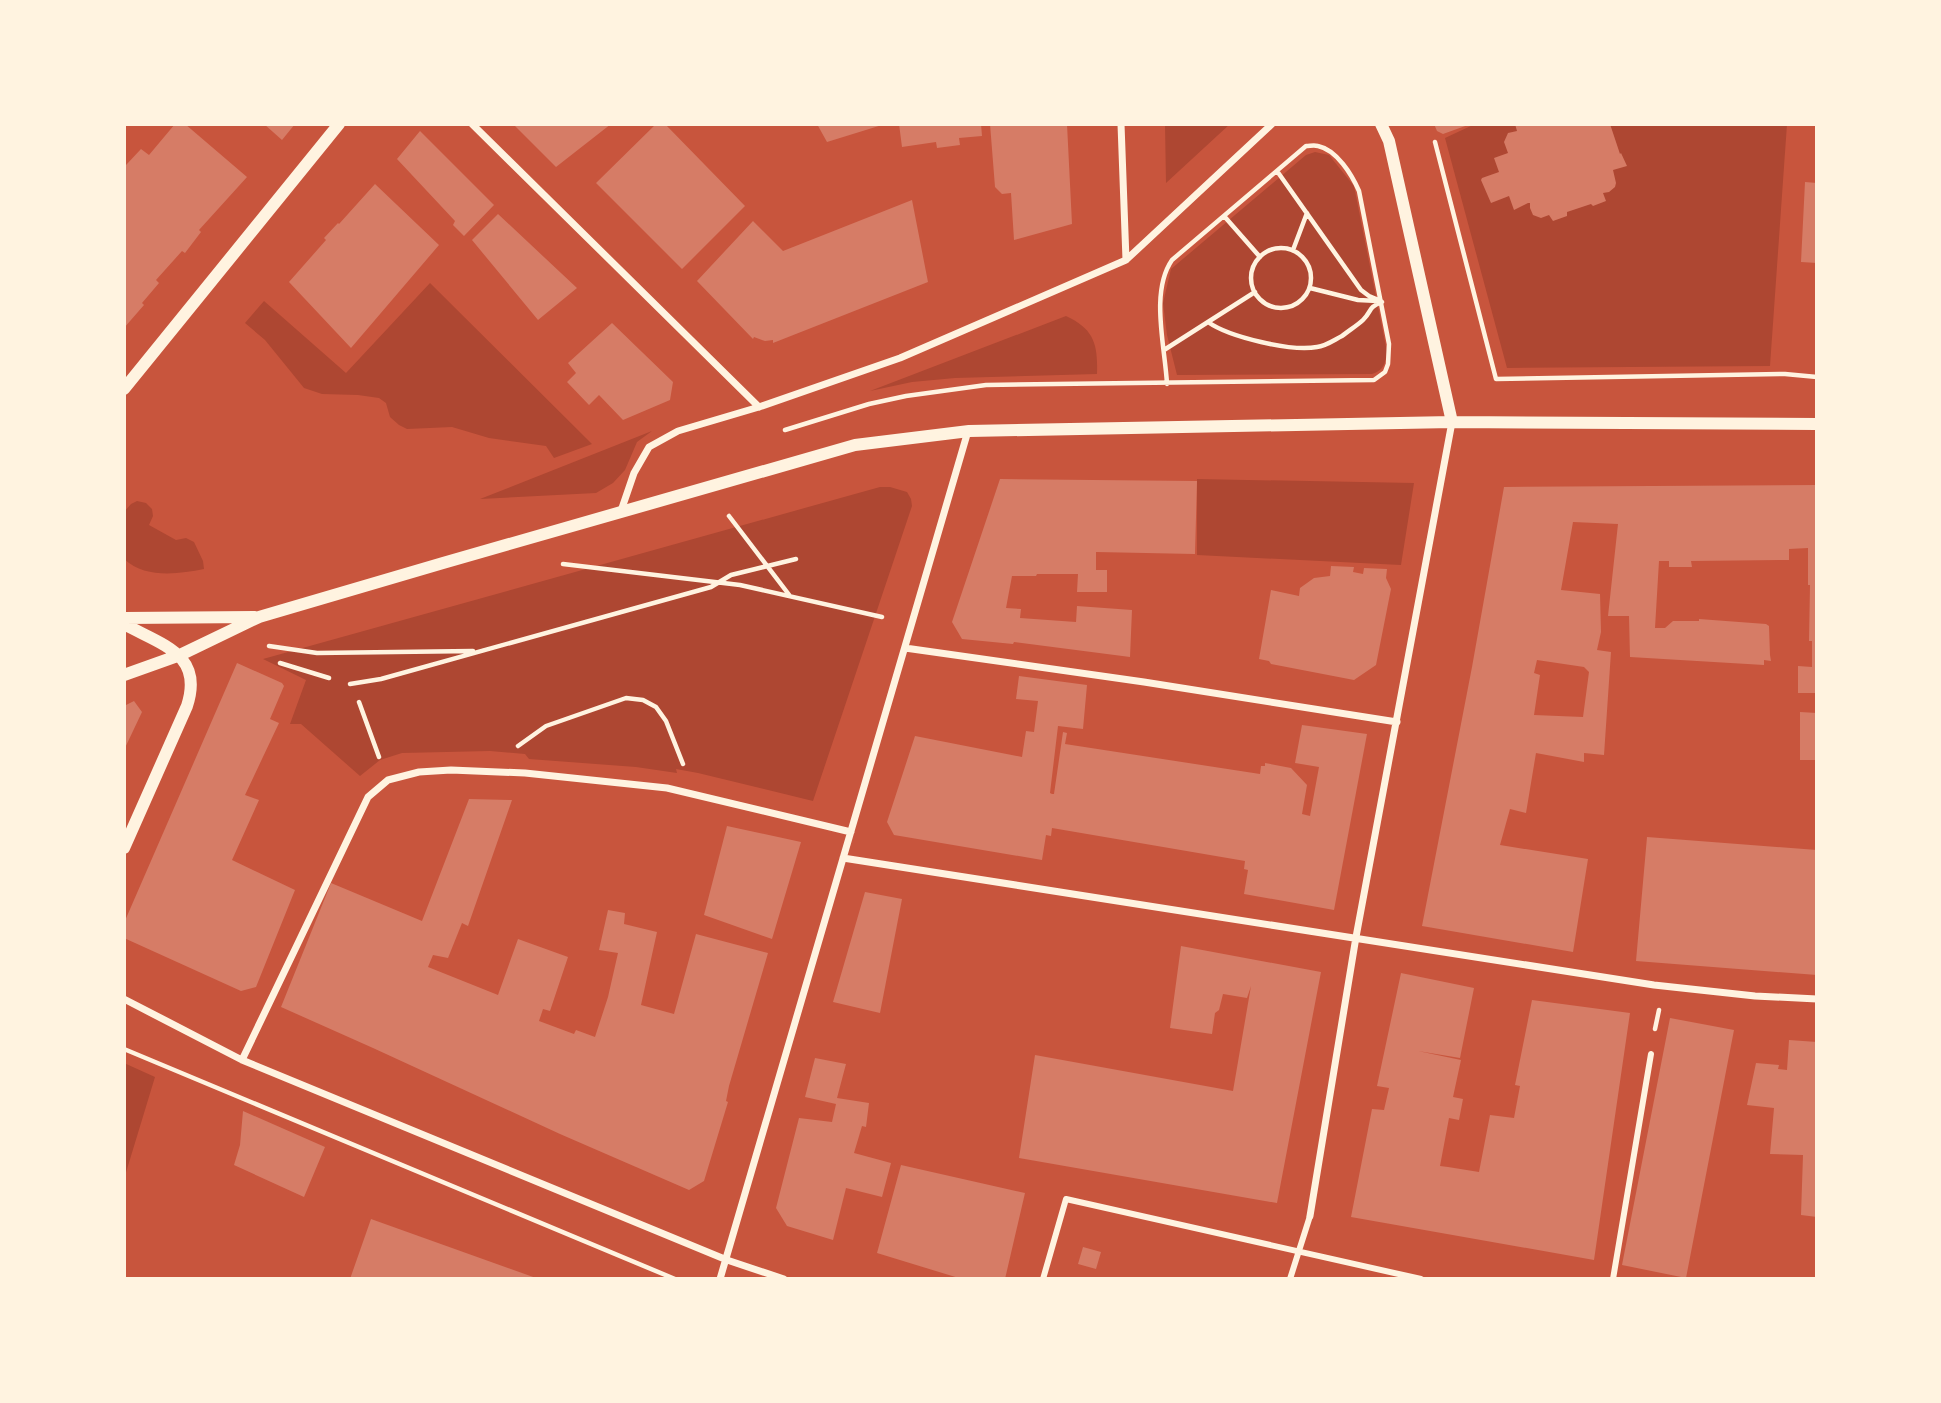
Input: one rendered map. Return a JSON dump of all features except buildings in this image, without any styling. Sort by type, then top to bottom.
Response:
[{"type":"street","points":[[124,389],[339,124]]},
{"type":"street","points":[[471,124],[759,407]]},
{"type":"street","points":[[1121,124],[1126,260]]},
{"type":"street","points":[[621,512],[634,473],[649,447],[678,431],[759,407],[900,358],[1126,260],[1272,124]]},
{"type":"street","points":[[1290,1279],[1310,1216],[1356,937],[1452,422],[1389,141],[1381,124]]},
{"type":"street","points":[[124,675],[180,655],[259,617],[855,445],[968,430],[1452,422],[1817,424]]},
{"type":"street","points":[[720,1279],[968,430]]},
{"type":"street","points":[[124,618],[259,617]]},
{"type":"street","points":[[124,624],[180,655],[192,681],[191,694],[182,719],[124,848]]},
{"type":"street","points":[[905,648],[1397,722]]},
{"type":"street","points":[[242,1060],[368,797],[388,780],[419,772],[451,769],[572,777],[667,788],[851,832]]},
{"type":"street","points":[[844,858],[1664,986],[1755,996],[1817,999]]},
{"type":"street","points":[[124,999],[242,1060],[727,1260],[784,1279]]},
{"type":"street","points":[[1613,1279],[1651,1054]]},
{"type":"street","points":[[1043,1279],[1066,1199],[1421,1279]]},
{"type":"path","points":[[1435,142],[1496,379],[1785,374],[1817,377]]},
{"type":"path","points":[[781,431],[869,404],[986,385],[1167,384],[1374,380],[1385,372],[1390,358],[1382,302],[1359,191],[1353,178],[1332,152],[1318,146],[1307,146],[1172,260],[1166,270],[1161,290],[1167,384]]},
{"type":"path","points":[[1277,171],[1361,290],[1382,302]]},
{"type":"path","points":[[1293,250],[1307,213]]},
{"type":"path","points":[[1224,216],[1260,257]]},
{"type":"path","points":[[1277,248],[1293,250],[1304,259],[1312,278],[1305,297],[1287,308],[1268,305],[1255,292],[1251,283],[1255,264],[1260,257],[1277,248]]},
{"type":"path","points":[[1310,288],[1358,300],[1382,302]]},
{"type":"path","points":[[1164,351],[1255,292]]},
{"type":"path","points":[[1208,323],[1239,336],[1278,345],[1313,348],[1342,336],[1363,320],[1372,306],[1382,302]]},
{"type":"path","points":[[729,516],[790,596]]},
{"type":"path","points":[[350,684],[381,680],[711,587],[732,575],[796,559]]},
{"type":"path","points":[[563,564],[740,585],[882,617]]},
{"type":"path","points":[[268,646],[317,653],[482,651]]},
{"type":"path","points":[[280,663],[329,678]]},
{"type":"path","points":[[514,749],[546,726],[626,698],[643,700],[656,707],[666,721],[691,794]]},
{"type":"path","points":[[359,702],[388,780]]},
{"type":"path","points":[[1651,1054],[1664,986]]},
{"type":"path","points":[[124,1048],[675,1279]]},
{"type":"shaded area","points":[[1165,124],[1230,124],[1166,183]]},
{"type":"shaded area","points":[[1475,124],[1787,124],[1770,366],[1507,368],[1445,138]]},
{"type":"shaded area","points":[[1315,152],[1329,155],[1354,186],[1387,352],[1383,366],[1372,374],[1177,375],[1167,335],[1163,303],[1171,269],[1306,155]]},
{"type":"shaded area","points":[[430,283],[592,444],[554,458],[546,446],[489,438],[452,427],[407,429],[390,417],[386,403],[379,398],[322,394],[304,388],[265,340],[245,323],[264,301],[346,373]]},
{"type":"shaded area","points":[[1066,316],[1083,326],[1092,339],[1097,354],[1097,374],[955,378],[912,382],[870,391]]},
{"type":"shaded area","points":[[652,431],[637,442],[625,470],[613,483],[596,493],[480,499]]},
{"type":"shaded area","points":[[1197,479],[1414,483],[1401,565],[1197,555]]},
{"type":"shaded area","points":[[880,487],[907,492],[912,506],[813,801],[676,769],[677,773],[636,767],[529,759],[525,754],[490,751],[402,753],[380,760],[360,776],[301,724],[290,724],[306,680],[263,659]]},
{"type":"shaded area","points":[[137,501],[146,503],[152,509],[153,516],[149,525],[176,540],[186,538],[194,542],[204,569],[173,573],[152,572],[142,570],[124,559],[124,512]]},
{"type":"shaded area","points":[[124,1063],[155,1077],[124,1179]]}]
